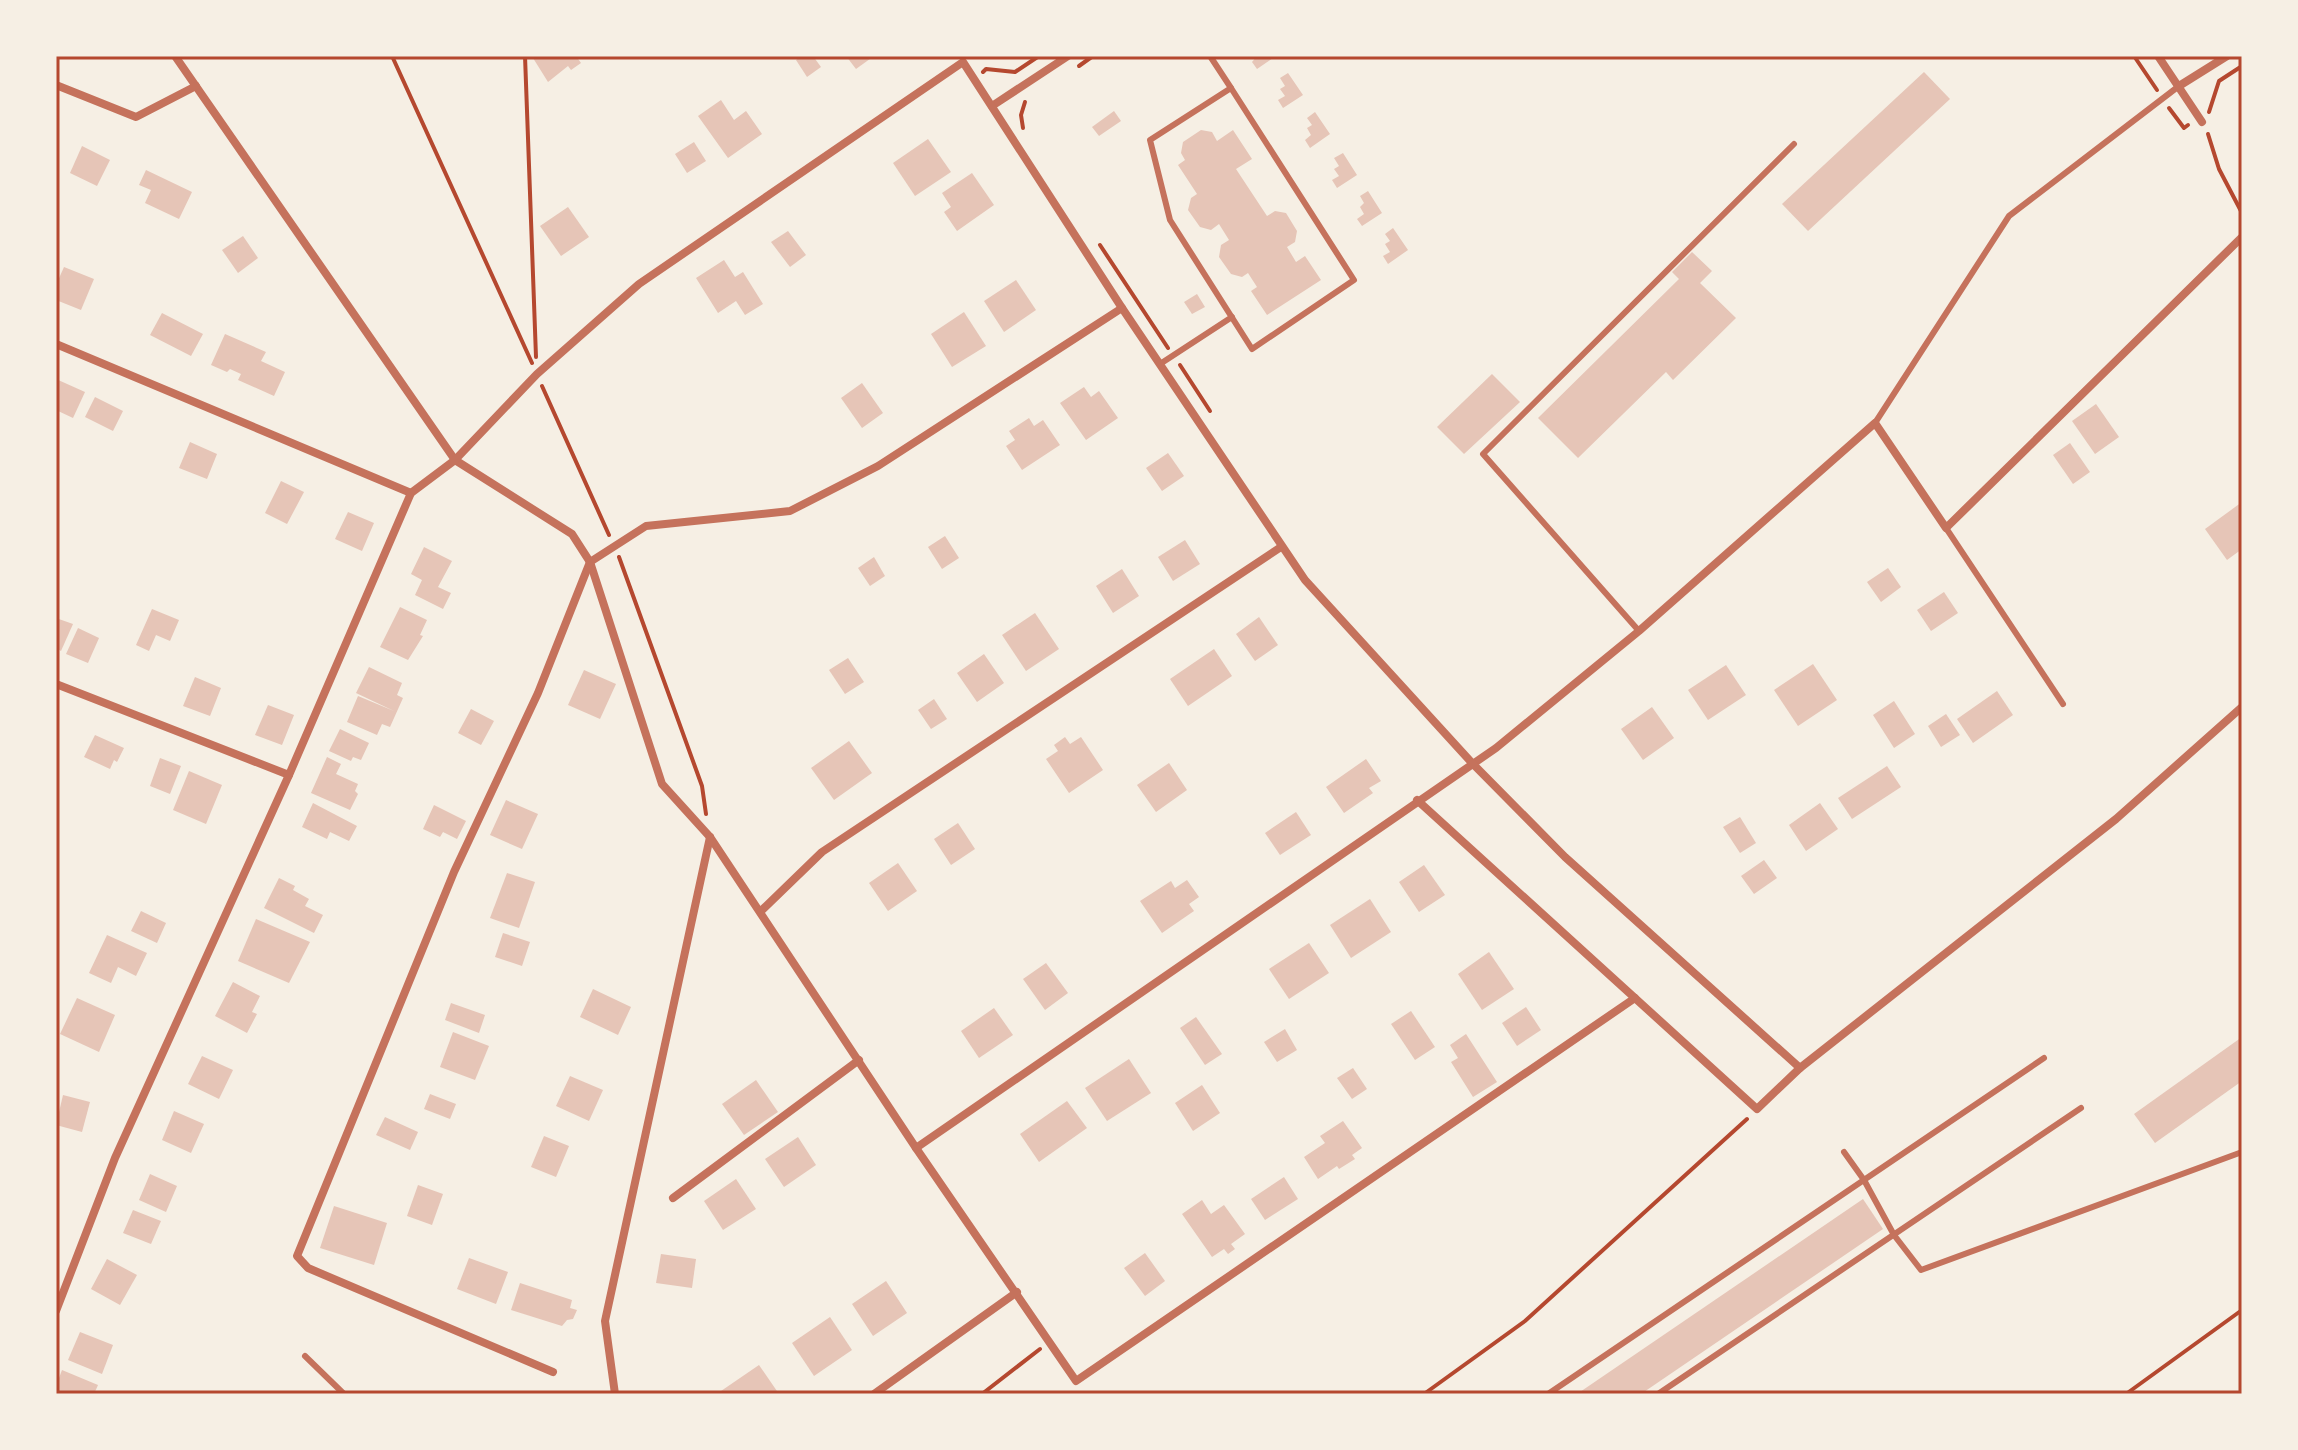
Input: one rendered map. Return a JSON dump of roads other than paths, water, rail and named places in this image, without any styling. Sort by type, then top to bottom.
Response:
[{"type":"street","points":[[175,56],[455,460],[572,534],[590,562],[662,784],[710,837],[916,1148],[1076,1381],[1635,998]]},
{"type":"street","points":[[992,106],[1068,56]]},
{"type":"street","points":[[2158,56],[2202,122]]},
{"type":"street","points":[[2179,86],[2227,56]]},
{"type":"street","points":[[56,1311],[115,1158],[289,775],[411,493],[455,460],[537,374],[639,284],[963,62],[1122,308],[1305,580],[1472,763],[1565,857],[1800,1068]]},
{"type":"street","points":[[56,85],[136,117],[196,86]]},
{"type":"street","points":[[916,1148],[1496,748],[1639,631],[1875,423],[1946,528],[2242,237]]},
{"type":"street","points":[[553,1372],[308,1268],[297,1256],[454,872],[538,693],[590,562],[646,526],[790,511],[878,466],[1122,308]]},
{"type":"street","points":[[56,344],[411,493]]},
{"type":"street","points":[[761,911],[822,852],[1281,547]]},
{"type":"street","points":[[56,684],[289,775]]},
{"type":"street","points":[[1417,800],[1757,1109],[1800,1068],[2116,819],[2242,707]]},
{"type":"street","points":[[615,1394],[605,1321],[710,837]]},
{"type":"street","points":[[673,1198],[859,1060]]},
{"type":"street","points":[[874,1394],[1017,1292]]},
{"type":"lane","points":[[1210,56],[1231,88],[1354,280],[1252,349],[1170,220],[1150,140],[1231,88]]},
{"type":"lane","points":[[1875,423],[2009,216],[2179,86]]},
{"type":"lane","points":[[1639,631],[1483,454],[1794,144]]},
{"type":"lane","points":[[1160,364],[1232,317]]},
{"type":"lane","points":[[1946,528],[2063,704]]},
{"type":"lane","points":[[1548,1394],[2044,1058]]},
{"type":"lane","points":[[1658,1394],[2081,1108]]},
{"type":"lane","points":[[1844,1152],[1864,1180],[1894,1235],[1921,1270],[2242,1152]]},
{"type":"lane","points":[[305,1356],[344,1394]]}]
